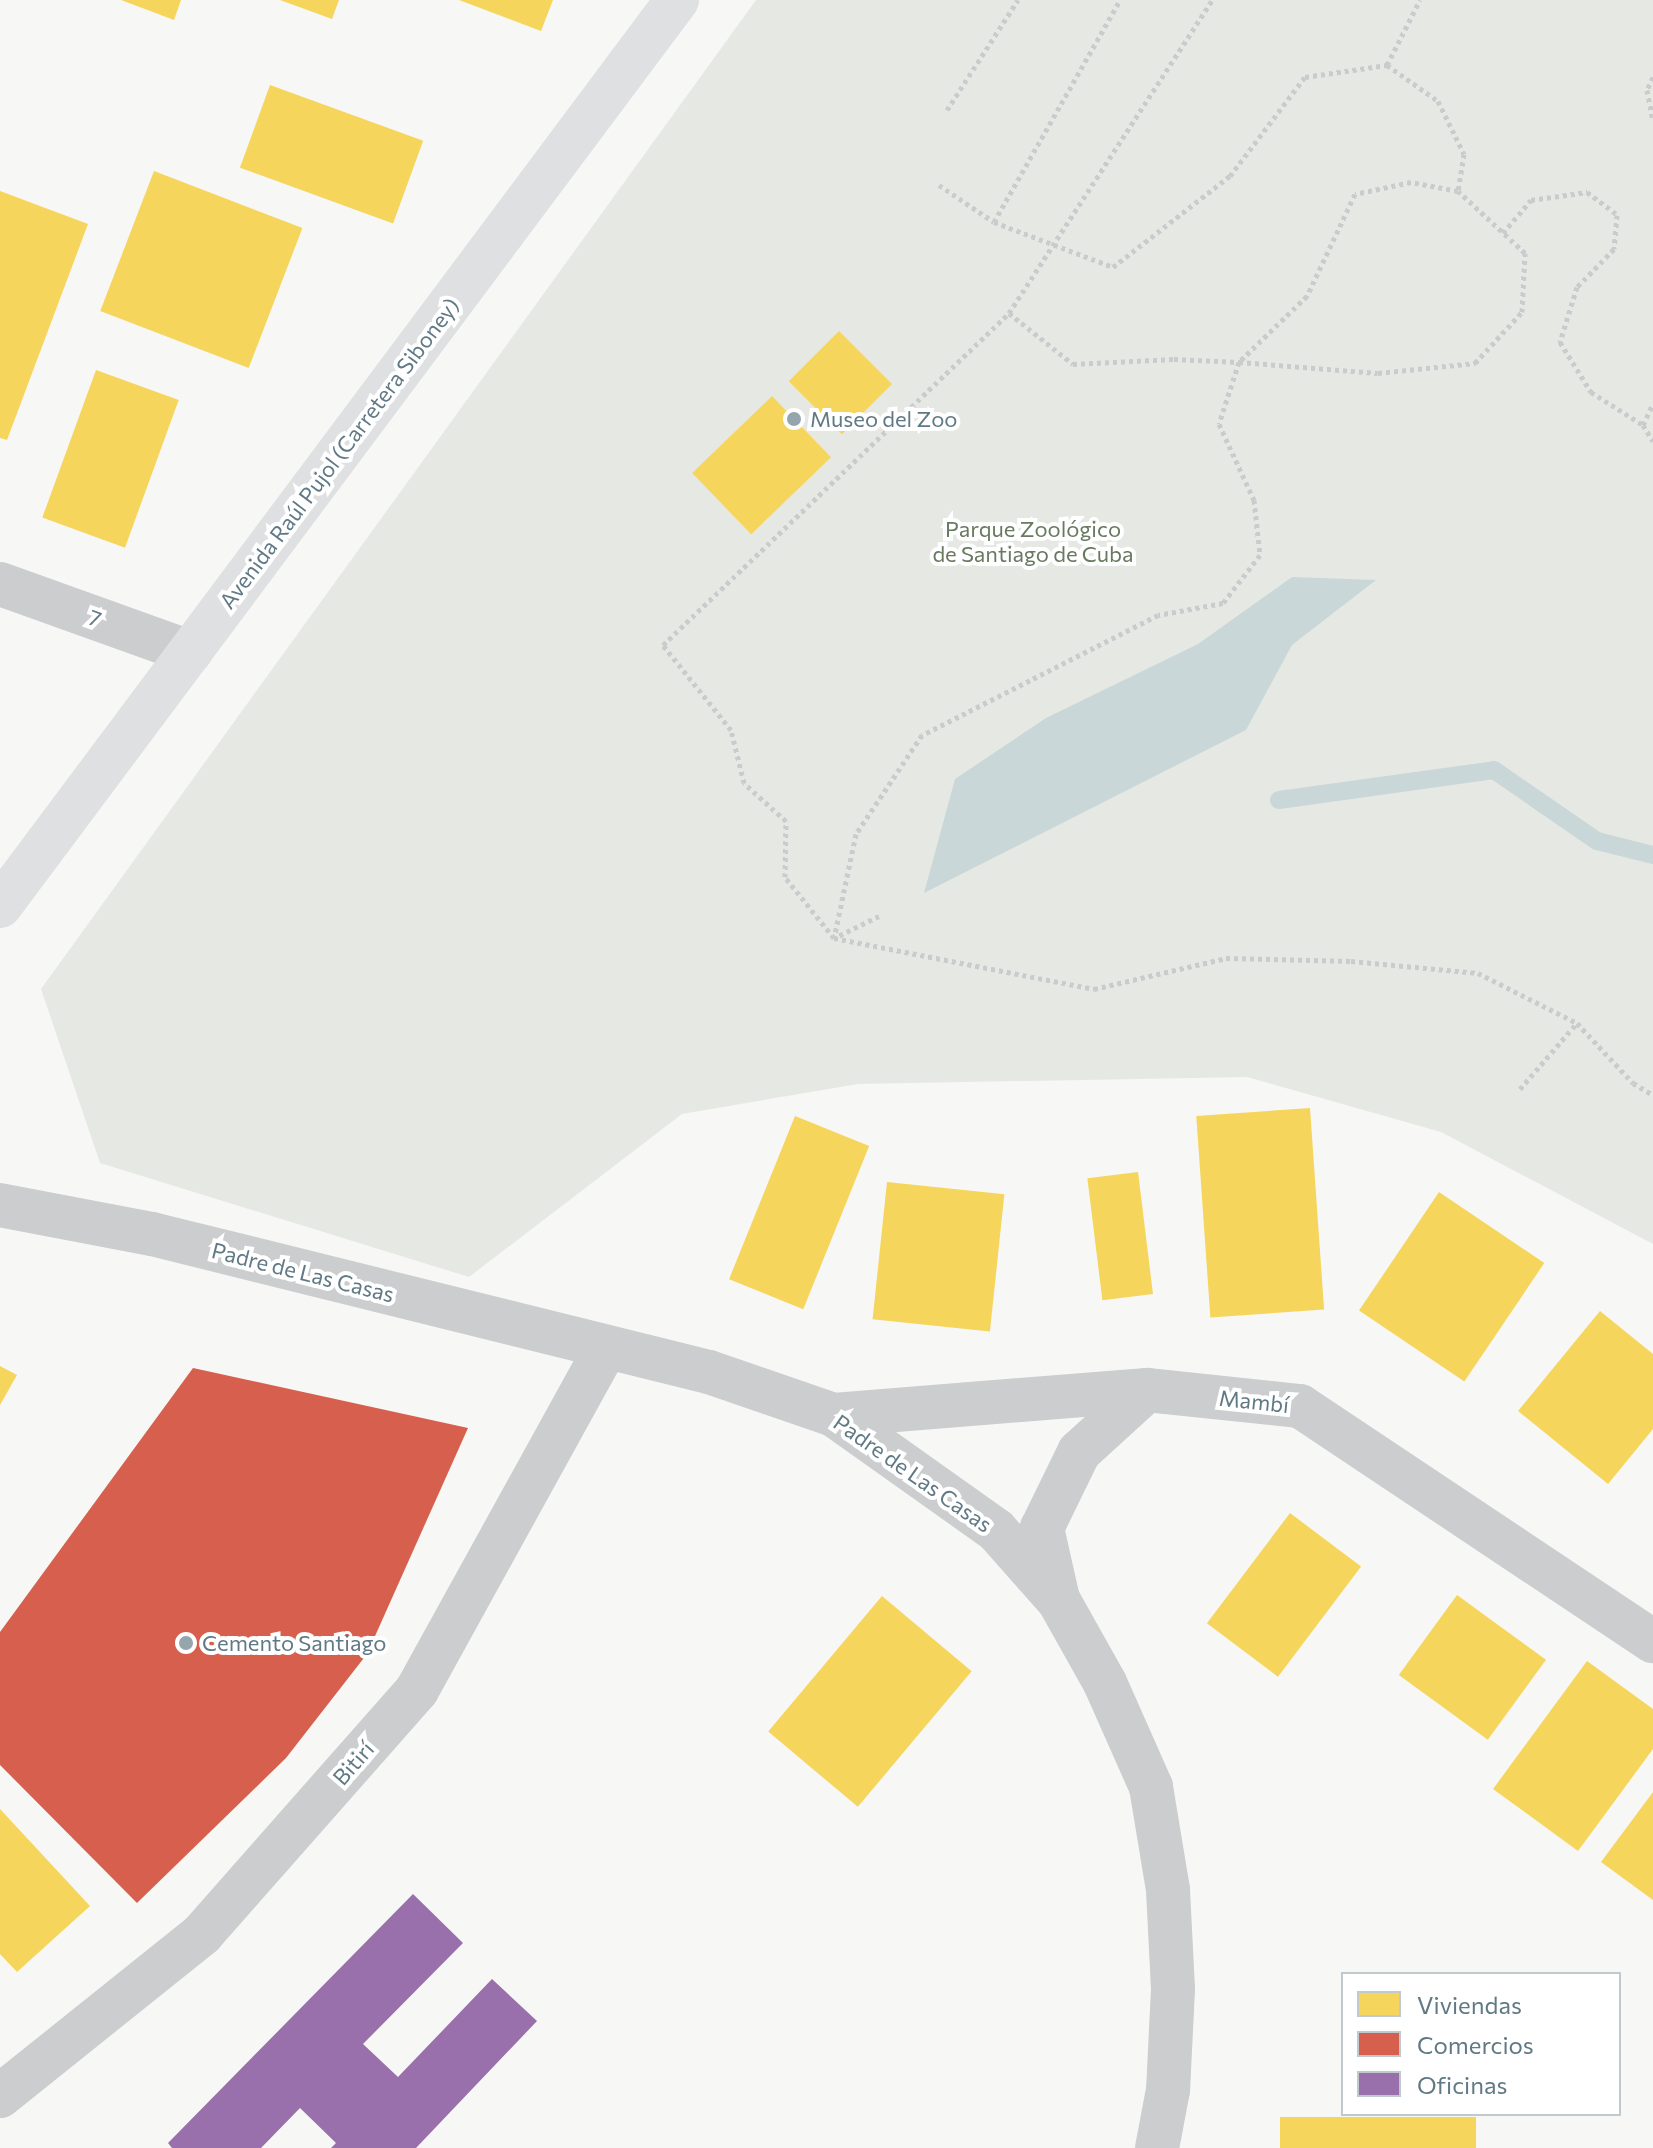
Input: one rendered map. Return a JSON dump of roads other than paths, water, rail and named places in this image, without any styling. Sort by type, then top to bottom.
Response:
[{"type":"main road","name":"Avenida Raúl Pujol (Carretera Siboney)","points":[[0,906],[677,0]]},
{"type":"street","name":"7","points":[[0,584],[190,652]]},
{"type":"street","name":"Padre de Las Casas","points":[[0,1205],[152,1234],[605,1349],[709,1372],[834,1415],[996,1530],[1059,1601],[1105,1683],[1151,1787],[1168,1890],[1173,1989],[1168,2090],[1157,2148]]},
{"type":"street","name":"Bitirí","points":[[0,2096],[202,1934],[417,1690],[605,1349]]},
{"type":"street","name":"Mambí","points":[[834,1415],[1147,1390],[1300,1406],[1653,1641]]},
{"type":"street","points":[[1059,1601],[1042,1528],[1079,1452],[1147,1390]]},
{"type":"waterway","points":[[1279,800],[1494,770],[1597,841],[1653,855]]},
{"type":"place","name":"Museo del Zoo","points":[[794,419]]},
{"type":"place","name":"Cemento Santiago","points":[[186,1643]]},
{"type":"park label","name":"Parque Zoológico de Santiago de Cuba","points":[[1033,540]]}]
